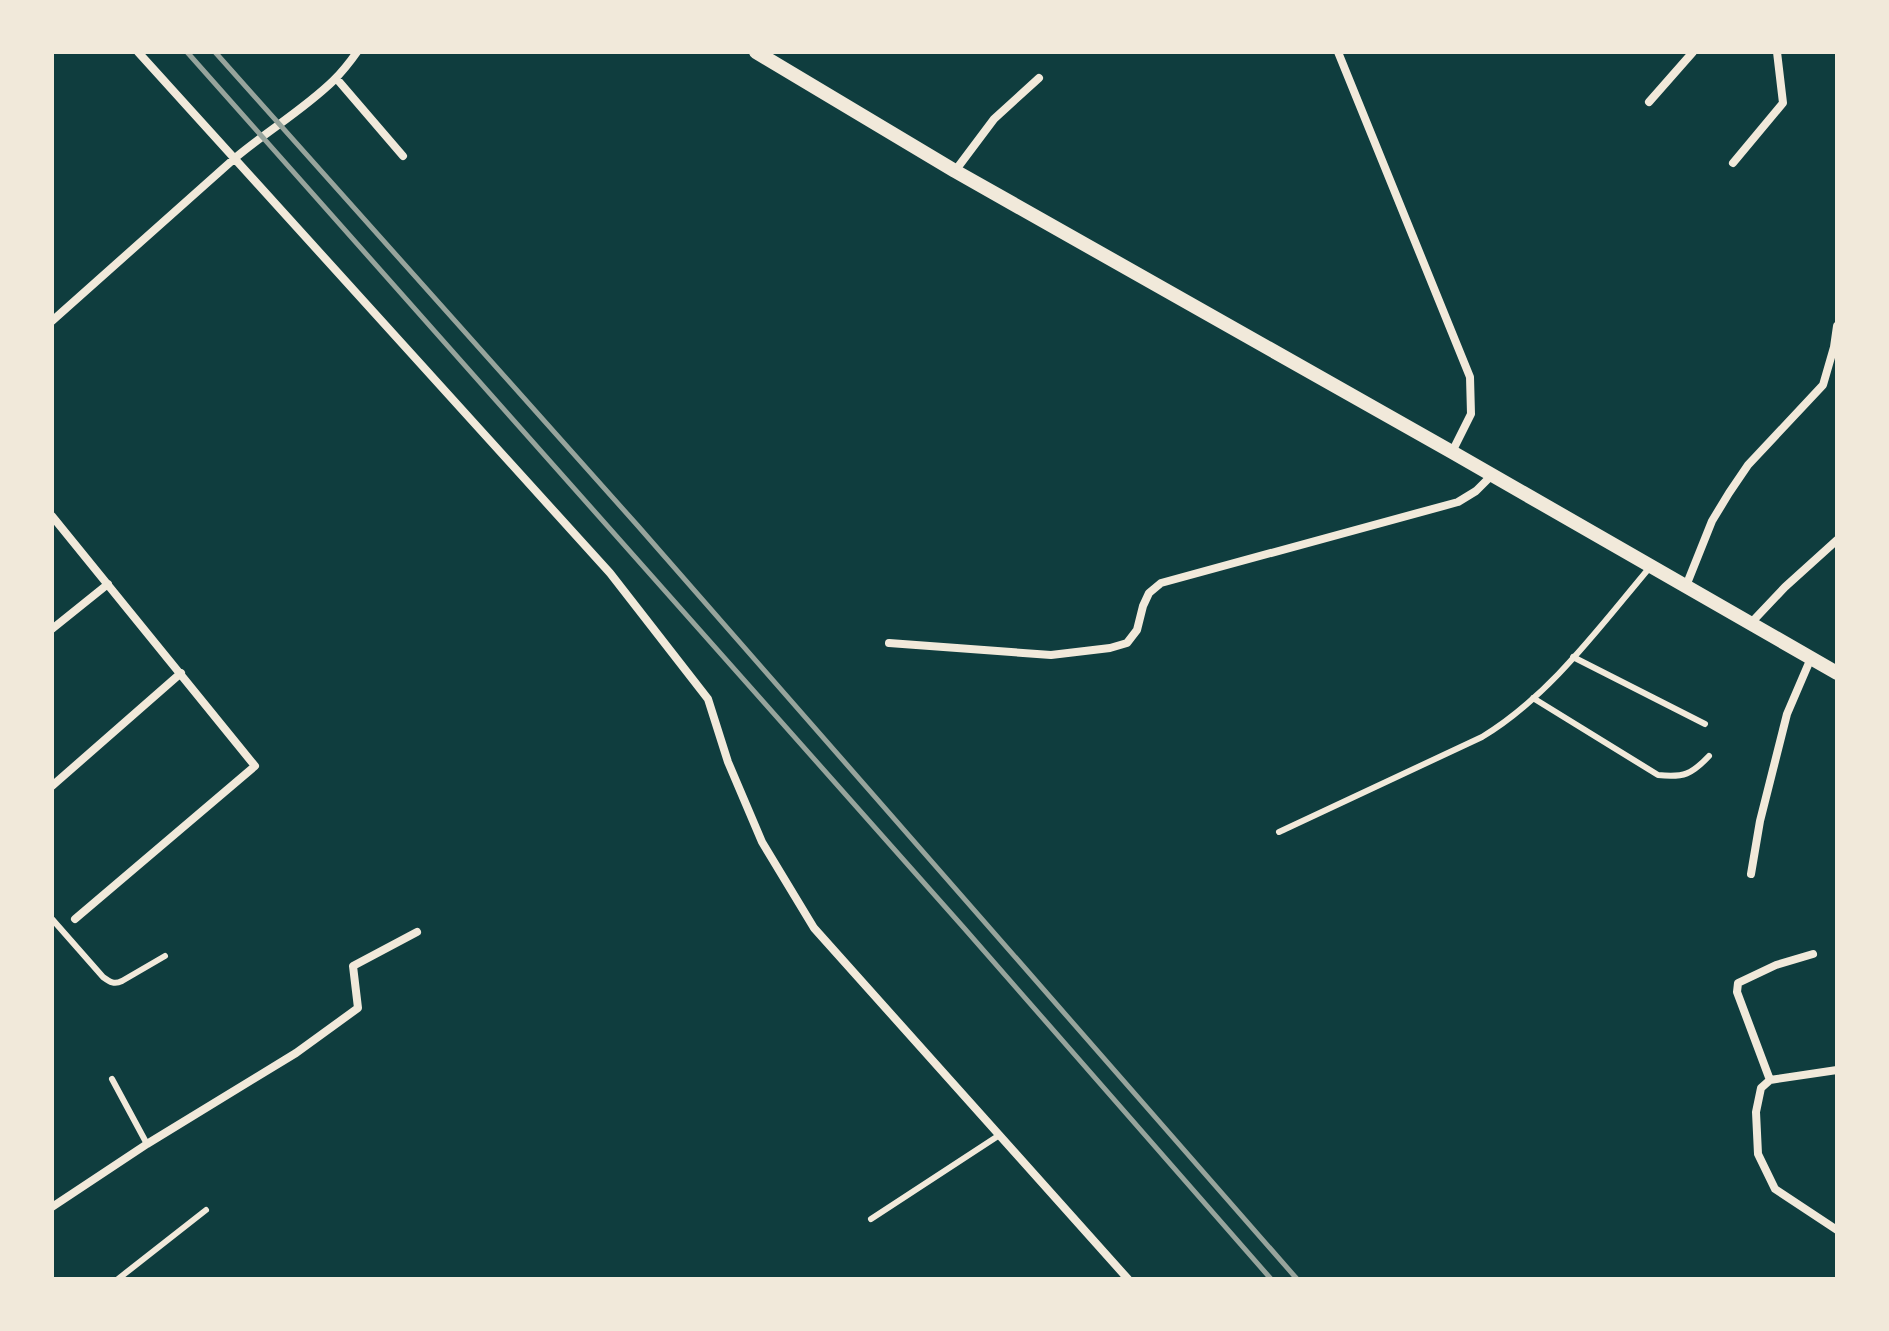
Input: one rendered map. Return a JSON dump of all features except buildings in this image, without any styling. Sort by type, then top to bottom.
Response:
[{"type":"street","points":[[138,52],[610,573],[708,699],[728,762],[762,842],[814,928],[1128,1279]]},
{"type":"street","points":[[52,321],[235,158],[316,96],[357,52]]},
{"type":"street","points":[[756,52],[955,171],[1837,673]]},
{"type":"street","points":[[1338,52],[1470,377],[1471,414],[1452,452]]},
{"type":"street","points":[[1649,102],[1693,52]]},
{"type":"street","points":[[1733,163],[1783,103],[1777,52]]},
{"type":"street","points":[[336,78],[403,156]]},
{"type":"street","points":[[955,171],[994,119],[1039,78]]},
{"type":"street","points":[[1686,586],[1712,521],[1748,465],[1823,385],[1837,326]]},
{"type":"street","points":[[889,643],[1051,655],[1110,648],[1127,643],[1137,630],[1149,593],[1161,583],[1458,502],[1476,491],[1492,475]]},
{"type":"street","points":[[52,516],[255,766],[75,919]]},
{"type":"street","points":[[1750,624],[1837,540]]},
{"type":"street","points":[[52,629],[108,584]]},
{"type":"street","points":[[1751,874],[1760,821],[1787,714],[1811,658]]},
{"type":"street","points":[[52,786],[181,673]]},
{"type":"street","points":[[52,1207],[147,1144],[296,1053],[358,1008],[353,966],[417,932]]},
{"type":"street","points":[[1770,1080],[1737,992],[1738,983],[1776,965],[1813,954]]},
{"type":"street","points":[[1837,1070],[1770,1080],[1761,1088],[1756,1112],[1758,1154],[1775,1189],[1837,1230]]},
{"type":"lane","points":[[1279,832],[1502,725],[1573,657],[1651,566]]},
{"type":"lane","points":[[1573,657],[1705,724]]},
{"type":"lane","points":[[1533,698],[1658,775],[1684,776],[1695,771],[1709,756]]},
{"type":"lane","points":[[52,919],[111,983],[122,981],[165,956]]},
{"type":"lane","points":[[112,1079],[147,1144]]},
{"type":"lane","points":[[871,1219],[998,1136]]},
{"type":"lane","points":[[118,1279],[206,1210]]},
{"type":"railway","points":[[187,52],[1271,1279]]},
{"type":"railway","points":[[215,52],[638,526],[1297,1279]]}]
